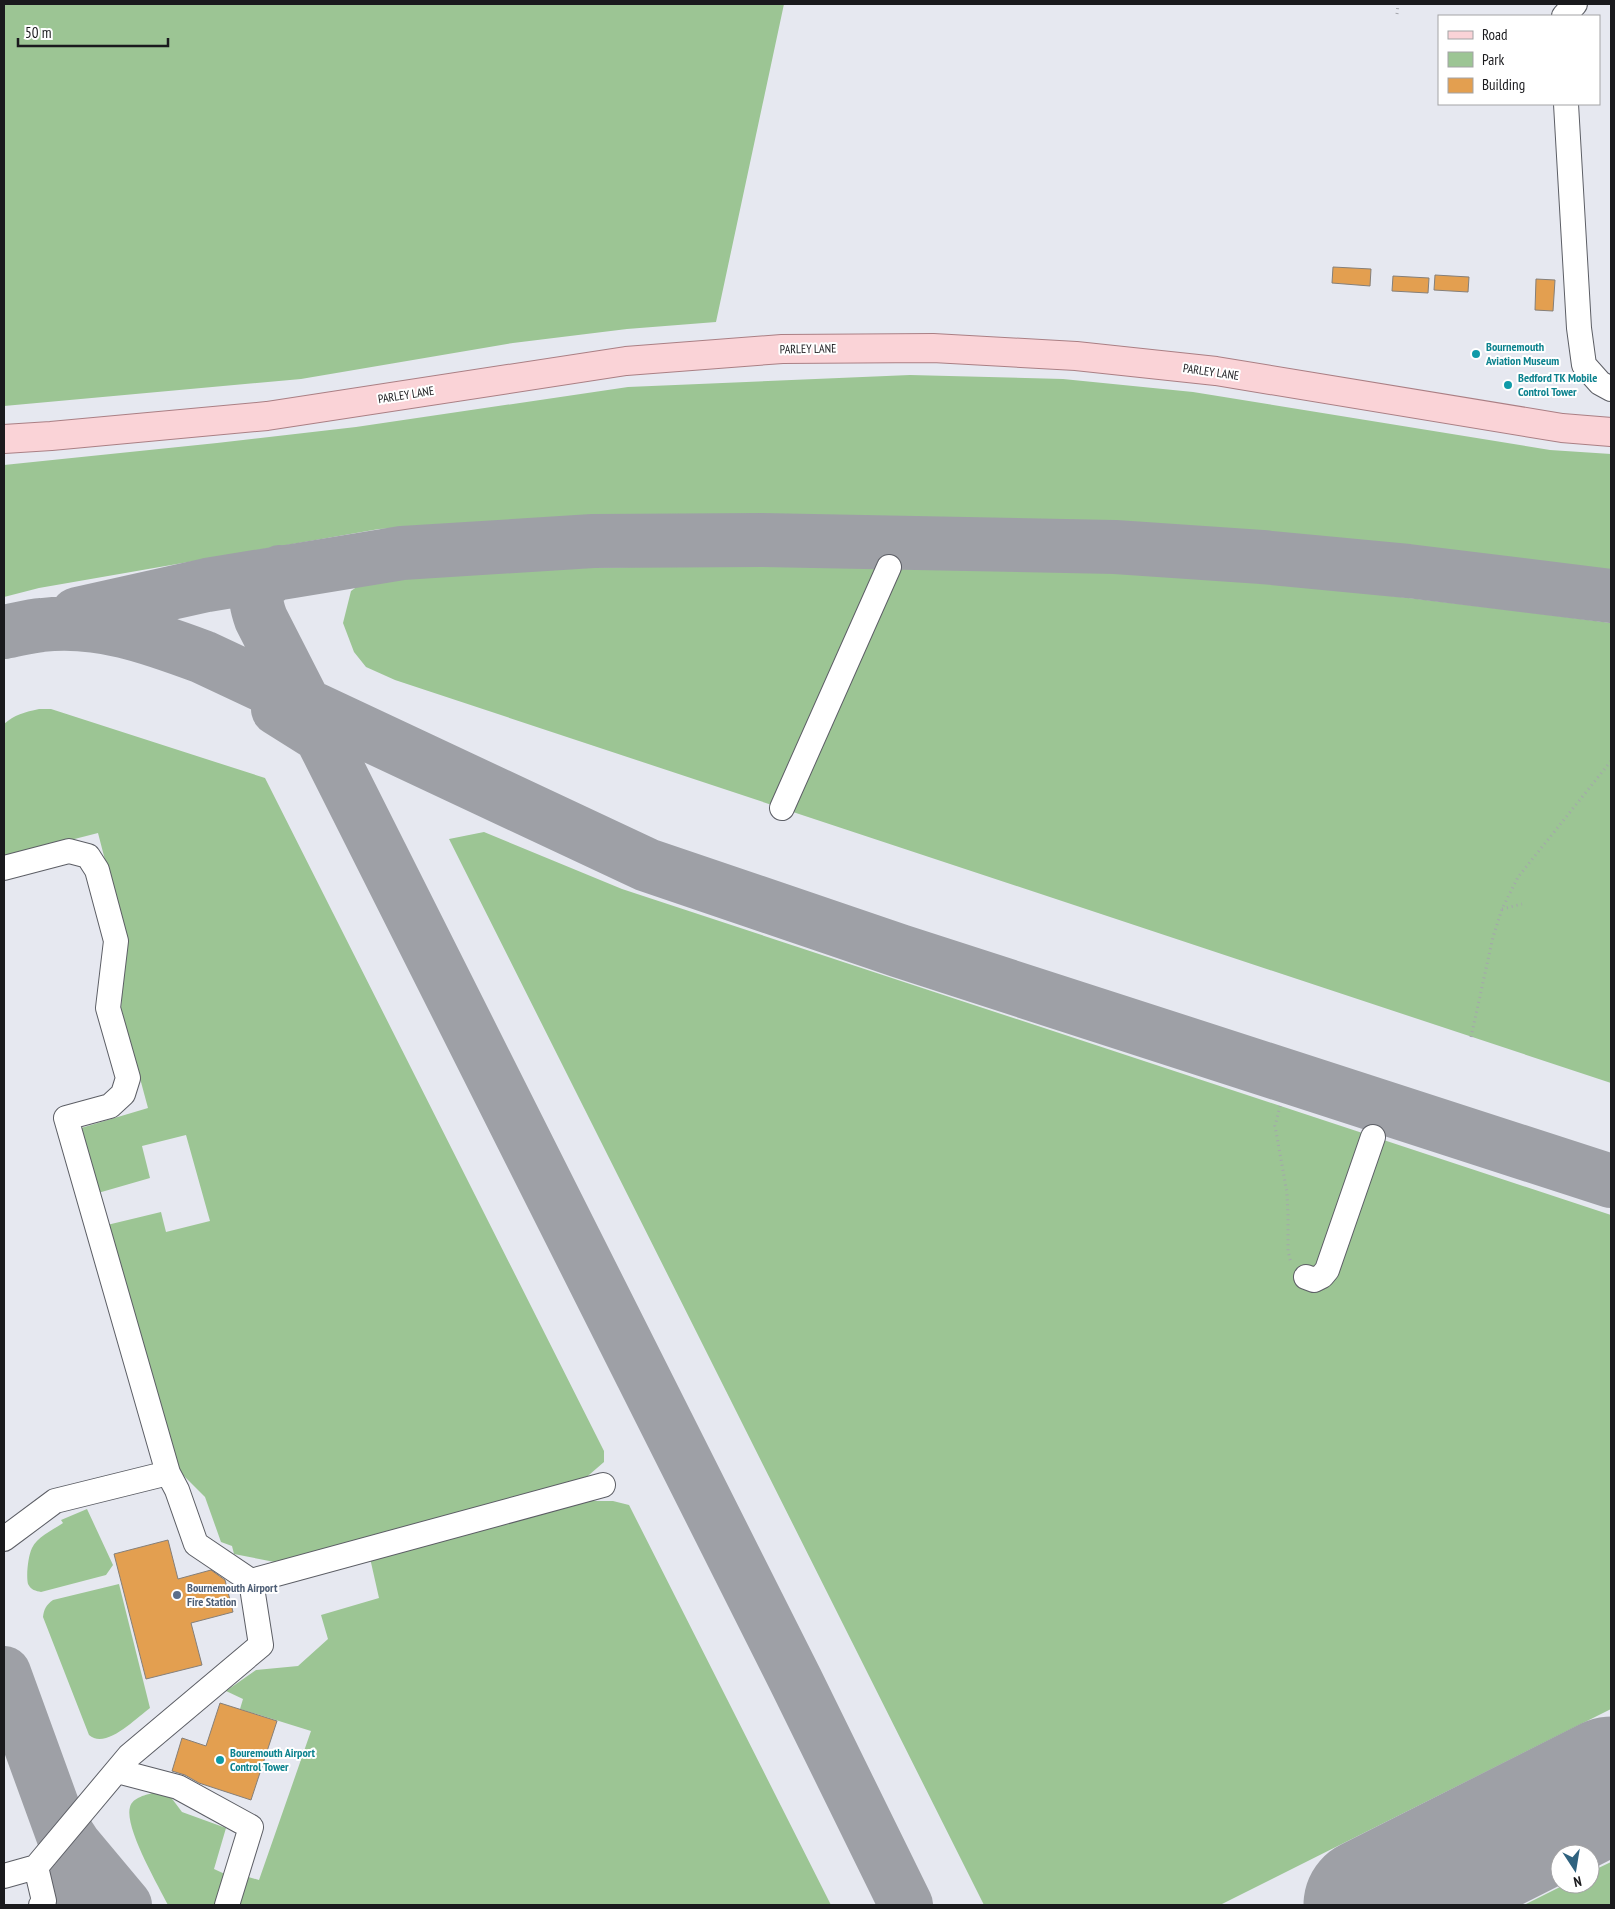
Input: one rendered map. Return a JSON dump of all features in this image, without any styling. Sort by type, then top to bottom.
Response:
[{"type":"main road","name":"PARLEY LANE","points":[[4,439],[268,416],[626,361],[782,348],[933,348],[1076,356],[1216,371],[1562,428],[1611,432]]},
{"type":"street","points":[[1565,15],[1575,4]]},
{"type":"street","points":[[1566,105],[1579,328],[1584,365],[1600,383],[1611,389]]},
{"type":"street","points":[[782,808],[889,567]]},
{"type":"street","points":[[4,868],[69,851],[88,856],[97,870],[116,941],[108,1008],[128,1078],[123,1094],[110,1106],[66,1118],[168,1473],[177,1490],[196,1544],[251,1582],[261,1645],[129,1756],[36,1867],[4,1876]]},
{"type":"street","points":[[1306,1277],[1314,1280],[1328,1270],[1373,1136]]},
{"type":"street","points":[[4,1539],[55,1501],[168,1473]]},
{"type":"street","points":[[251,1582],[603,1484]]},
{"type":"street","points":[[116,1771],[178,1787],[251,1828],[227,1905]]},
{"type":"street","points":[[36,1867],[44,1900],[41,1905]]},
{"type":"path","points":[[1396,14],[1398,4]]},
{"type":"path","points":[[1471,1037],[1493,937],[1502,909],[1518,877],[1611,761]]},
{"type":"path","points":[[1502,909],[1522,904]]},
{"type":"path","points":[[1280,1106],[1275,1126],[1286,1193],[1288,1251],[1295,1269],[1306,1277]]},
{"type":"green space","points":[[4,4],[784,4],[716,322],[627,329],[513,343],[301,379],[4,406]]},
{"type":"green space","points":[[910,375],[1063,379],[1193,392],[1550,450],[1611,454],[1611,573],[1389,544],[1140,523],[846,516],[599,517],[379,529],[39,588],[4,597],[4,465],[356,427],[628,387]]},
{"type":"green space","points":[[768,564],[1102,571],[1208,578],[1439,601],[1611,623],[1611,1083],[395,680],[366,667],[354,652],[343,623],[351,591],[365,581],[502,570]]},
{"type":"green space","points":[[39,709],[51,709],[265,778],[604,1451],[604,1462],[582,1481],[290,1565],[234,1554],[232,1546],[221,1542],[205,1497],[173,1465],[107,1225],[161,1212],[166,1232],[210,1221],[186,1135],[142,1146],[150,1178],[98,1193],[81,1128],[148,1108],[121,1008],[126,941],[98,833],[4,857],[4,724],[20,714]]},
{"type":"green space","points":[[484,832],[622,889],[1611,1215],[1611,1709],[1220,1905],[984,1905],[449,839]]},
{"type":"green space","points":[[587,1501],[613,1501],[629,1505],[831,1905],[237,1905],[245,1876],[259,1880],[311,1731],[240,1709],[243,1699],[226,1691],[256,1670],[298,1666],[328,1639],[321,1615],[379,1598],[370,1558]]},
{"type":"green space","points":[[87,1509],[113,1565],[106,1575],[41,1592],[35,1591],[28,1584],[27,1580],[29,1556],[34,1544],[41,1537],[63,1523],[61,1520]]},
{"type":"green space","points":[[119,1584],[150,1708],[121,1731],[104,1739],[96,1739],[89,1735],[43,1617],[46,1607],[53,1600]]},
{"type":"green space","points":[[156,1792],[170,1796],[182,1812],[226,1828],[214,1869],[227,1875],[218,1905],[168,1905],[137,1842],[130,1816],[130,1807],[134,1801]]},
{"type":"green space","points":[[1611,1862],[1611,1905],[1524,1905],[1550,1892],[1550,1894],[1600,1894],[1600,1867]]},
{"type":"building","points":[[1333,267],[1371,269],[1370,286],[1332,283]]},
{"type":"building","points":[[1435,275],[1469,277],[1468,292],[1434,290]]},
{"type":"building","points":[[1393,276],[1429,278],[1428,293],[1392,291]]},
{"type":"building","points":[[1536,279],[1555,280],[1553,311],[1535,310]]},
{"type":"building","name":"Bournemouth Airport Fire Station","points":[[168,1540],[178,1579],[211,1570],[225,1580],[233,1612],[191,1623],[202,1665],[146,1679],[114,1554]]},
{"type":"building","name":"Bouremouth Airport Control Tower","points":[[220,1703],[277,1721],[251,1800],[199,1783],[185,1775],[172,1771],[182,1738],[206,1746]]},
{"type":"taxiway","points":[[77,614],[207,585],[402,553],[593,541],[762,540],[1115,547],[1262,557],[1408,571],[1611,596]]},
{"type":"taxiway","points":[[280,572],[265,581],[258,591],[256,596],[258,610],[310,715]]},
{"type":"taxiway","points":[[4,632],[42,625],[84,625],[124,631],[163,643],[203,657],[647,865],[900,951],[1611,1181]]},
{"type":"taxiway","points":[[278,709],[321,736],[796,1681],[906,1905]]},
{"type":"taxiway","points":[[4,1673],[64,1838],[71,1876],[70,1905]]},
{"type":"taxiway","points":[[63,1827],[74,1844],[125,1905]]},
{"type":"runway","points":[[1371,1905],[1611,1784]]},
{"type":"place","name":"Bournemouth Aviation Museum","points":[[1476,354]]},
{"type":"place","name":"Bedford TK Mobile Control Tower","points":[[1508,385]]},
{"type":"place","name":"Bournemouth Airport Fire Station","points":[[177,1595]]},
{"type":"place","name":"Bouremouth Airport Control Tower","points":[[220,1760]]}]
